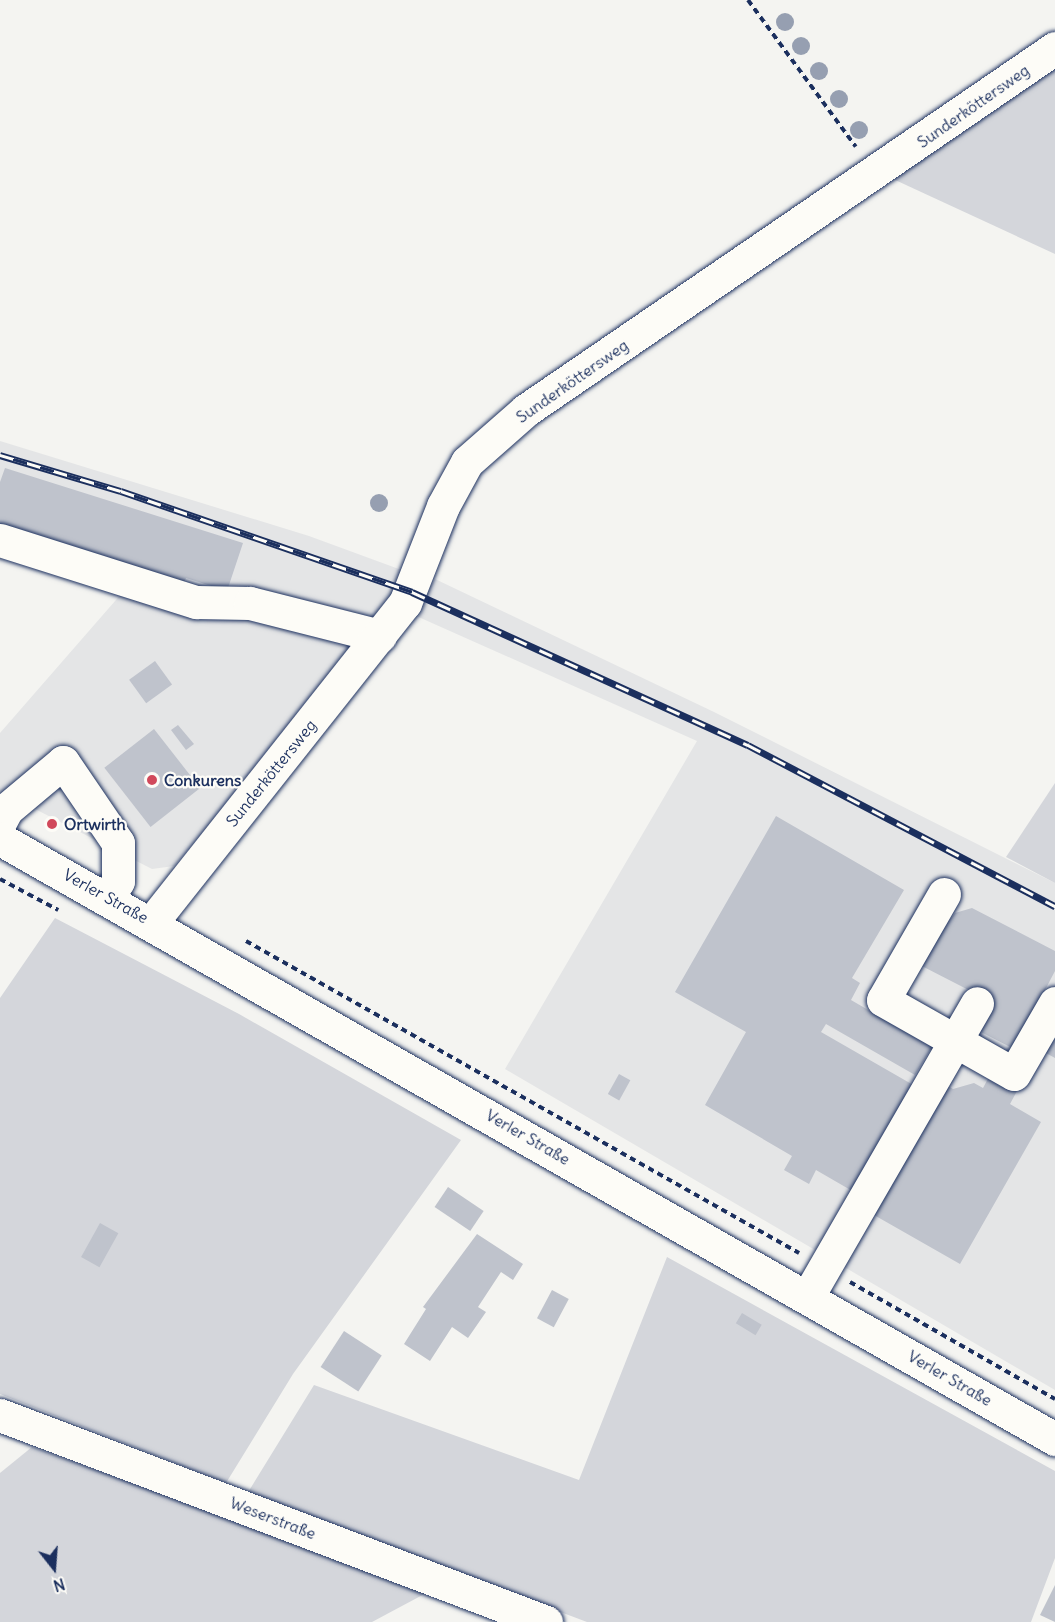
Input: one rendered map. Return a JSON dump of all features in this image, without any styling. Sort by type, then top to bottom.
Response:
[{"type":"street","name":"Sunderköttersweg","points":[[152,922],[380,636],[412,592],[443,506],[467,462],[526,410],[875,174],[1055,48]]},
{"type":"street","points":[[0,540],[196,602],[250,603],[380,636]]},
{"type":"street","points":[[0,822],[7,809],[63,762],[118,843],[118,881],[108,897]]},
{"type":"street","name":"Verler Straße","points":[[0,839],[152,922],[1055,1439]]},
{"type":"street","points":[[945,894],[883,999],[1014,1074],[1055,1002]]},
{"type":"street","points":[[808,1296],[977,1003]]},
{"type":"street","name":"Weserstraße","points":[[0,1415],[546,1622]]},
{"type":"path","points":[[748,0],[875,174]]},
{"type":"path","points":[[239,937],[1055,1399]]},
{"type":"shaded area","points":[[1055,64],[1055,254],[893,179]]},
{"type":"shaded area","points":[[0,441],[309,536],[407,572],[352,658],[174,866],[152,869],[0,791],[0,733],[122,593],[0,556]]},
{"type":"shaded area","points":[[435,579],[714,712],[1055,883],[1055,1390],[505,1069],[697,741],[414,615]]},
{"type":"shaded area","points":[[1055,783],[1055,883],[1006,857]]},
{"type":"shaded area","points":[[55,918],[239,1014],[461,1140],[293,1374],[226,1483],[0,1394],[0,998]]},
{"type":"shaded area","points":[[667,1257],[1055,1471],[1055,1558],[1031,1622],[587,1622],[247,1494],[314,1385],[579,1480]]},
{"type":"shaded area","points":[[32,1447],[430,1591],[372,1622],[0,1622],[0,1473]]},
{"type":"building","points":[[5,468],[243,543],[227,591],[186,578],[182,589],[0,531],[0,482]]},
{"type":"building","points":[[155,661],[172,684],[146,703],[129,680]]},
{"type":"building","points":[[178,725],[194,744],[186,750],[171,730]]},
{"type":"building","points":[[154,729],[200,788],[151,827],[104,768]]},
{"type":"building","points":[[776,816],[904,890],[852,978],[860,983],[851,1000],[932,1047],[915,1075],[826,1024],[821,1032],[915,1086],[854,1192],[816,1170],[809,1184],[784,1170],[792,1156],[705,1105],[746,1032],[675,992]]},
{"type":"building","points":[[972,908],[1055,951],[1055,971],[1014,1049],[977,1030],[992,1002],[916,963],[955,913]]},
{"type":"building","points":[[1055,1033],[1055,1058],[1044,1052]]},
{"type":"building","points":[[619,1074],[630,1080],[619,1100],[608,1094]]},
{"type":"building","points":[[990,1075],[1017,1091],[1010,1104],[1041,1122],[960,1264],[867,1211],[941,1082],[953,1089],[974,1083],[983,1088]]},
{"type":"building","points":[[448,1187],[484,1211],[470,1231],[435,1207]]},
{"type":"building","points":[[100,1223],[118,1233],[99,1267],[81,1257]]},
{"type":"building","points":[[477,1234],[523,1264],[513,1280],[501,1272],[478,1307],[486,1312],[468,1338],[452,1327],[430,1361],[404,1344],[426,1309],[423,1307]]},
{"type":"building","points":[[552,1290],[569,1299],[554,1327],[537,1318]]},
{"type":"building","points":[[742,1313],[762,1325],[756,1335],[736,1323]]},
{"type":"building","points":[[344,1331],[382,1356],[358,1392],[321,1367]]},
{"type":"building","points":[[1055,1585],[1055,1622],[1040,1615]]},
{"type":"railway","points":[[0,455],[121,491],[412,592],[748,745],[1055,906]]},
{"type":"place","name":"Conkurens","points":[[152,780]]},
{"type":"place","name":"Ortwirth","points":[[52,824]]}]
